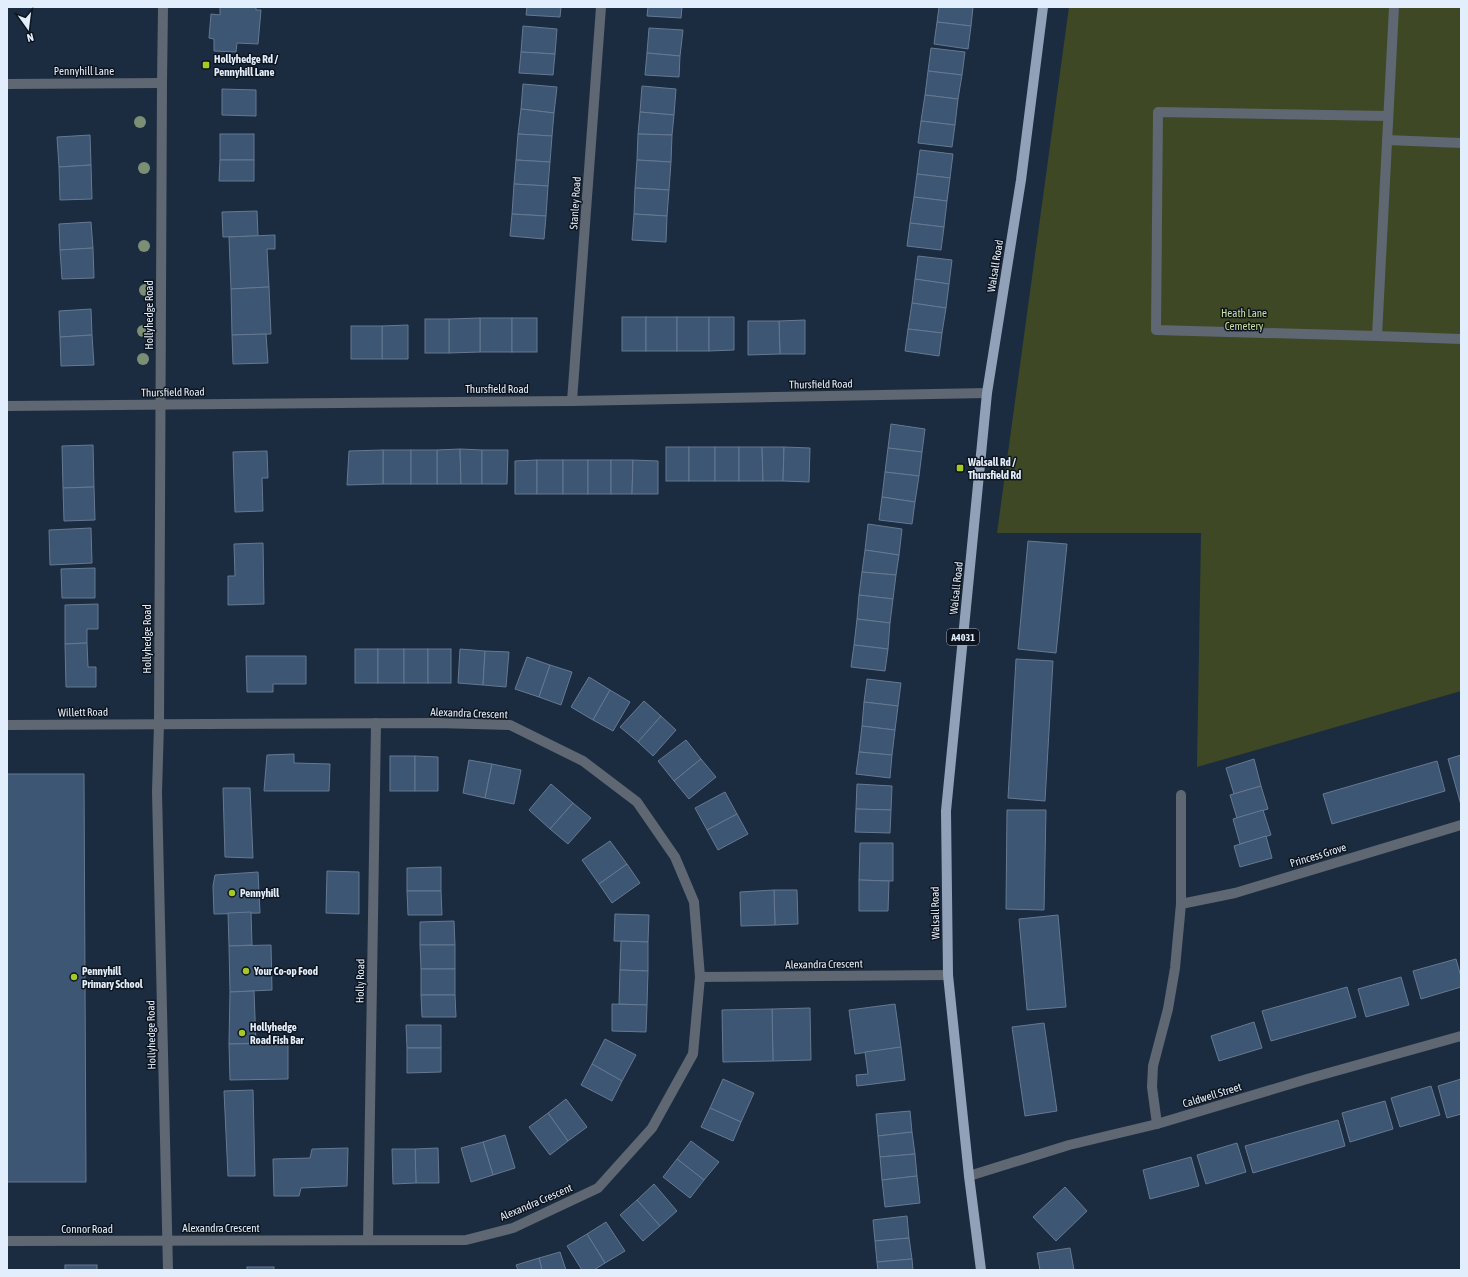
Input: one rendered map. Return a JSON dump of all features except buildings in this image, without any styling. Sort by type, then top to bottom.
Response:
[{"type":"main road","name":"Walsall Road","points":[[981,1270],[969,1176],[948,974],[946,811],[987,393],[1021,180],[1043,7]]},
{"type":"street","name":"Hollyhedge Road","points":[[163,7],[159,724],[157,792],[168,1270]]},
{"type":"street","name":"Stanley Road","points":[[572,401],[601,7]]},
{"type":"street","points":[[1377,336],[1394,7]]},
{"type":"street","name":"Pennyhill Lane","points":[[7,84],[162,83]]},
{"type":"street","points":[[1388,116],[1158,112],[1156,330],[1461,339]]},
{"type":"street","points":[[1387,140],[1461,143]]},
{"type":"street","name":"Thursfield Road","points":[[7,406],[572,401],[987,393]]},
{"type":"street","name":"Holly Road","points":[[368,1240],[376,723]]},
{"type":"street","name":"Alexandra Crescent","points":[[159,724],[437,723],[510,725],[583,761],[638,802],[675,857],[694,902],[700,977],[694,1054],[652,1128],[598,1188],[513,1228],[466,1240],[168,1240]]},
{"type":"street","name":"Willett Road","points":[[7,725],[159,724]]},
{"type":"street","points":[[1157,1124],[1152,1087],[1153,1066],[1168,1009],[1175,968],[1180,904],[1181,795]]},
{"type":"street","name":"Princess Grove","points":[[1180,904],[1235,892],[1461,825]]},
{"type":"street","name":"Alexandra Crescent","points":[[700,977],[948,974]]},
{"type":"street","name":"Caldwell Street","points":[[969,1176],[1069,1145],[1157,1124],[1307,1079],[1461,1036]]},
{"type":"street","name":"Connor Road","points":[[7,1241],[168,1240]]},
{"type":"green space","name":"Heath Lane Cemetery","points":[[1069,7],[1461,7],[1461,691],[1197,767],[1201,533],[997,533]]},
{"type":"place","name":"Hollyhedge Rd / Pennyhill Lane","points":[[206,65]]},
{"type":"place","name":"Walsall Rd / Thursfield Rd","points":[[960,468]]},
{"type":"place","name":"Pennyhill","points":[[232,893]]},
{"type":"place","name":"Your Co-op Food","points":[[246,971]]},
{"type":"place","name":"Pennyhill Primary School","points":[[74,977]]},
{"type":"place","name":"Hollyhedge Road Fish Bar","points":[[242,1033]]}]
